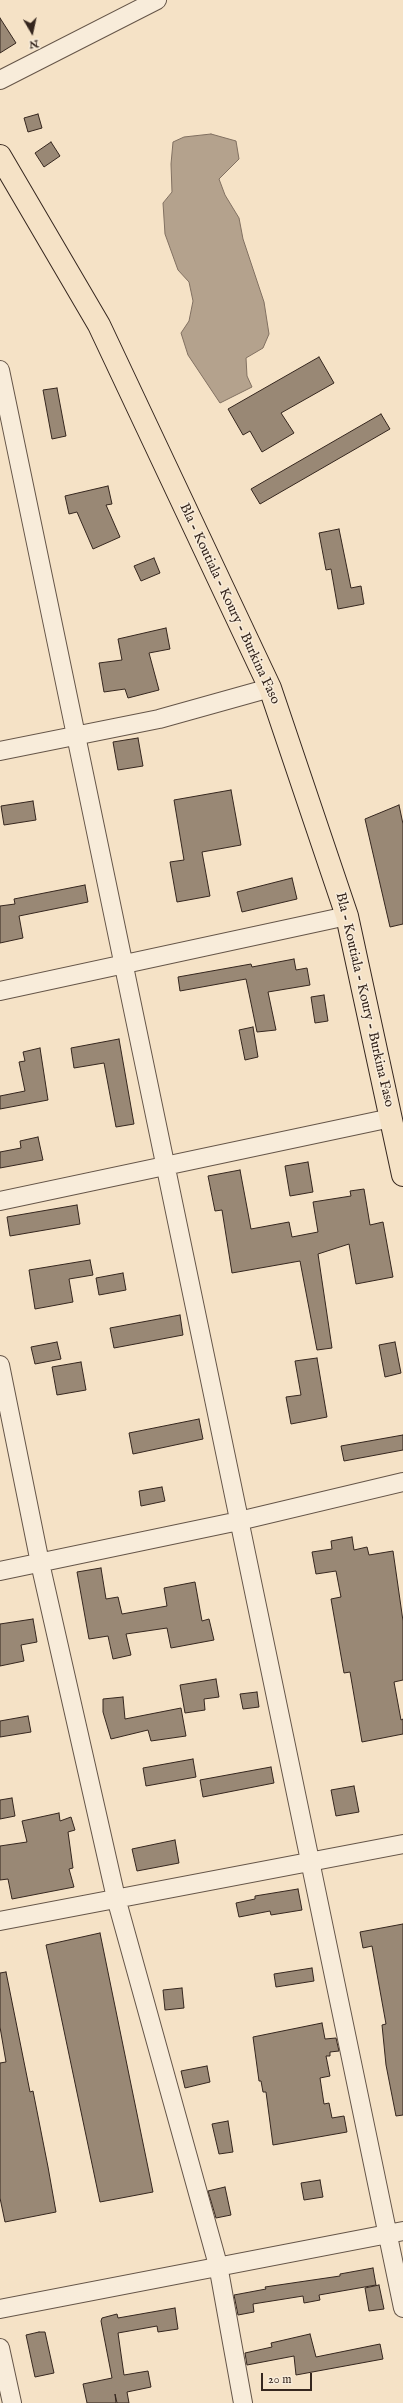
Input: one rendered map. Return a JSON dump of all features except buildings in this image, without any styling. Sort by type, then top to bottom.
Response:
[{"type":"main road","name":"Bla - Koutiala - Koury - Burkina Faso","points":[[0,156],[99,325],[270,688],[347,916],[403,1175]]},
{"type":"street","points":[[0,80],[157,0]]},
{"type":"street","points":[[0,370],[310,1860],[395,2232],[403,2308]]},
{"type":"street","points":[[0,751],[159,719],[270,688]]},
{"type":"street","points":[[0,991],[347,916]]},
{"type":"street","points":[[0,1201],[391,1118]]},
{"type":"street","points":[[0,1365],[40,1563],[116,1898],[218,2265],[243,2403]]},
{"type":"street","points":[[0,1571],[239,1521],[403,1482]]},
{"type":"street","points":[[0,1921],[310,1860],[403,1844]]},
{"type":"street","points":[[0,2309],[218,2265],[395,2232]]},
{"type":"street","points":[[0,2348],[12,2403]]},
{"type":"shaded area","points":[[211,134],[236,141],[239,159],[219,179],[225,195],[239,218],[243,239],[264,302],[269,334],[263,348],[246,358],[247,376],[252,387],[220,403],[188,355],[181,333],[189,321],[193,301],[189,282],[178,270],[165,234],[163,203],[172,192],[171,164],[173,142],[184,137]]}]
